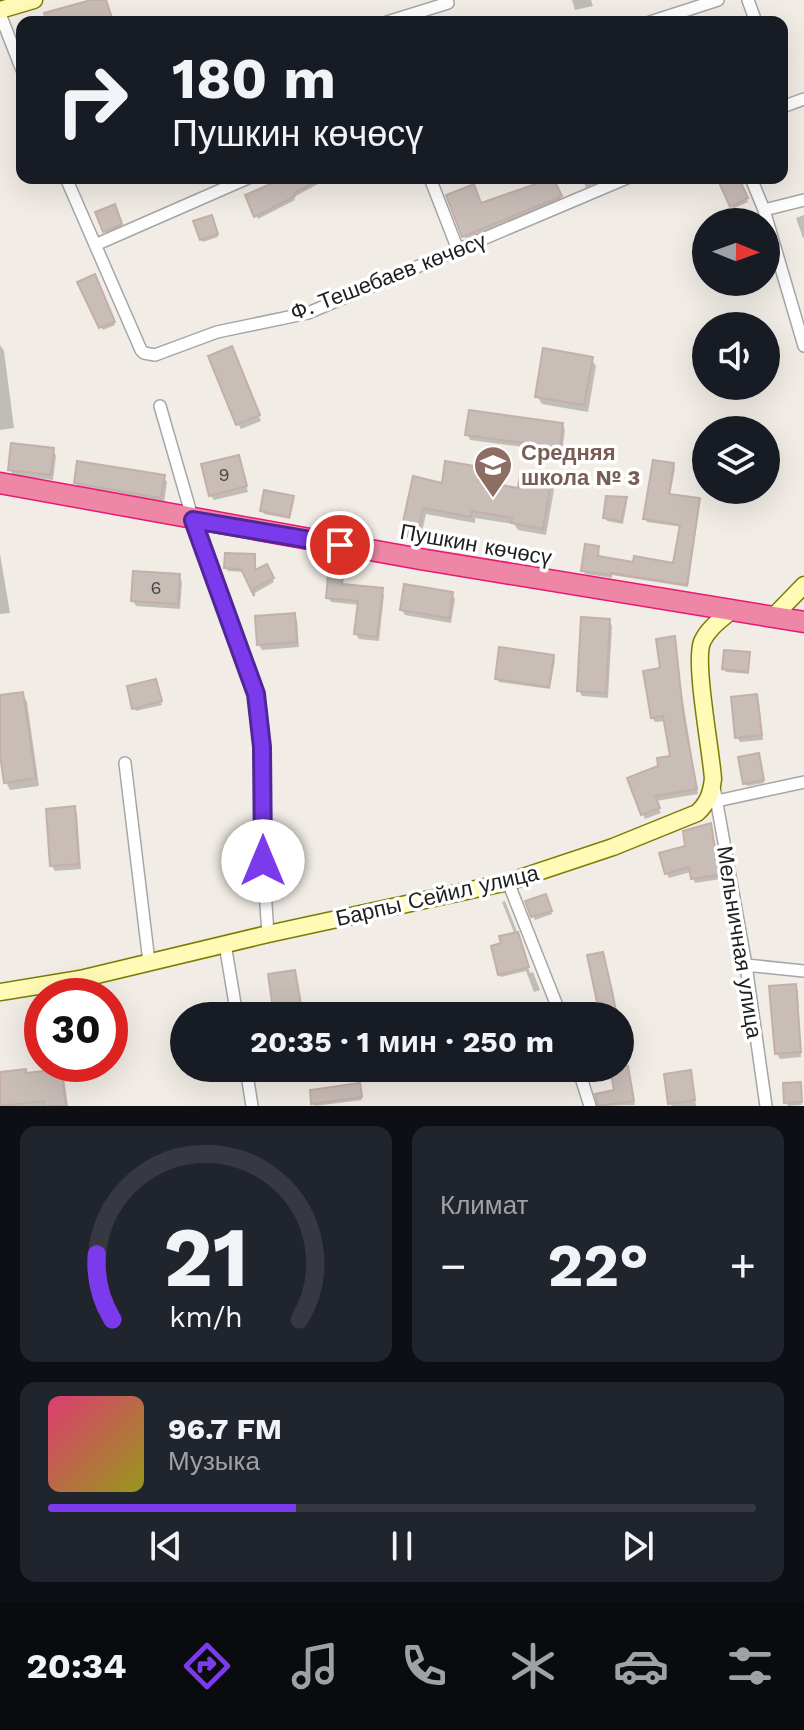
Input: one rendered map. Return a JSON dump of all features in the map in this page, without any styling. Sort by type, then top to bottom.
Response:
[{"type":"highway","name":"Пушкин көчөсү","points":[[0,483],[193,520],[804,622]]},
{"type":"main road","points":[[0,12],[34,0]]},
{"type":"main road","points":[[773,617],[804,585]]},
{"type":"main road","points":[[713,779],[699,662],[702,643],[709,630],[732,610]]},
{"type":"main road","name":"Барпы Сейил улица","points":[[0,992],[42,987],[508,882],[613,847],[697,813],[711,795],[713,779]]},
{"type":"street","points":[[669,16],[718,0]]},
{"type":"street","points":[[406,16],[448,3]]},
{"type":"street","points":[[0,12],[16,54]]},
{"type":"street","points":[[69,184],[95,245],[234,184]]},
{"type":"street","points":[[432,184],[458,250]]},
{"type":"street","name":"Ф. Тешебаев көчөсү","points":[[95,245],[144,353],[155,355],[217,332],[308,313],[613,184]]},
{"type":"street","points":[[753,184],[763,208]]},
{"type":"street","points":[[772,208],[804,200]]},
{"type":"street","points":[[780,264],[804,346]]},
{"type":"street","points":[[160,406],[193,520],[256,694],[262,747],[263,861],[268,934]]},
{"type":"street","points":[[125,763],[149,962]]},
{"type":"street","name":"Мельничная улица","points":[[713,779],[746,965],[766,1106]]},
{"type":"street","points":[[717,801],[804,782]]},
{"type":"street","points":[[508,882],[555,1002]]},
{"type":"street","points":[[225,944],[235,1002]]},
{"type":"street","points":[[746,965],[804,971]]},
{"type":"street","points":[[248,1082],[252,1106]]},
{"type":"street","points":[[582,1082],[590,1106]]},
{"type":"building","points":[[91,0],[106,0],[111,16],[45,16],[44,13]]},
{"type":"building","points":[[271,184],[311,184],[254,217],[245,195]]},
{"type":"building","points":[[474,184],[481,203],[536,184],[556,184],[562,196],[462,237],[446,195]]},
{"type":"building","points":[[720,184],[742,184],[748,198],[730,207]]},
{"type":"building","points":[[115,204],[122,224],[103,232],[95,212]]},
{"type":"building","points":[[212,215],[218,234],[200,240],[193,221]]},
{"type":"building","points":[[95,274],[115,322],[99,328],[77,282]]},
{"type":"building","points":[[232,346],[260,415],[236,425],[208,356]]},
{"type":"building","points":[[543,348],[593,357],[584,405],[535,397]]},
{"type":"building","points":[[469,410],[563,423],[560,448],[465,435]]},
{"type":"building","points":[[11,443],[54,448],[51,475],[8,470]]},
{"type":"building","points":[[239,455],[247,486],[209,496],[201,464]]},
{"type":"building","points":[[653,460],[674,463],[669,494],[692,497],[692,504],[699,504],[687,585],[581,571],[585,544],[599,546],[598,556],[633,562],[634,556],[673,563],[680,525],[643,519]]},
{"type":"building","points":[[77,461],[165,475],[161,498],[74,483]]},
{"type":"building","name":"Средняя школа № 3","points":[[445,461],[481,467],[479,481],[518,488],[520,476],[551,481],[543,529],[511,523],[512,518],[472,511],[471,517],[423,508],[417,535],[401,531],[413,476],[442,483]]},
{"type":"building","points":[[264,490],[294,496],[289,517],[260,511]]},
{"type":"building","points":[[606,496],[627,497],[621,521],[603,518]]},
{"type":"building","points":[[225,553],[255,554],[255,570],[267,564],[274,578],[254,588],[254,596],[241,569],[224,568]]},
{"type":"building","points":[[133,571],[180,574],[178,604],[131,601]]},
{"type":"building","points":[[328,575],[343,576],[342,584],[383,588],[377,637],[354,634],[358,601],[326,598]]},
{"type":"building","points":[[404,584],[453,592],[449,618],[400,610]]},
{"type":"building","points":[[295,613],[297,642],[257,645],[255,616]]},
{"type":"building","points":[[581,617],[610,619],[606,693],[577,691]]},
{"type":"building","points":[[675,636],[683,713],[697,789],[655,796],[660,808],[641,815],[627,778],[658,766],[657,758],[670,756],[663,716],[651,718],[643,671],[660,668],[656,639]]},
{"type":"building","points":[[499,647],[554,655],[549,687],[495,679]]},
{"type":"building","points":[[724,650],[750,652],[748,672],[722,669]]},
{"type":"building","points":[[156,679],[162,701],[132,709],[127,686]]},
{"type":"building","points":[[23,692],[36,778],[4,783],[0,755],[0,695]]},
{"type":"building","points":[[757,694],[762,735],[735,738],[731,697]]},
{"type":"building","points":[[759,753],[764,780],[743,784],[738,757]]},
{"type":"building","points":[[75,806],[79,864],[50,866],[46,809]]},
{"type":"building","points":[[711,823],[719,875],[691,879],[689,867],[665,874],[659,853],[685,846],[683,831]]},
{"type":"building","points":[[546,894],[552,911],[531,917],[525,901]]},
{"type":"building","points":[[518,932],[529,967],[498,975],[491,946],[501,943],[499,936]]},
{"type":"building","points":[[603,952],[614,1002],[597,1002],[587,955]]},
{"type":"building","points":[[295,970],[301,1002],[272,1002],[268,974]]},
{"type":"building","points":[[796,984],[801,1052],[775,1054],[769,986]]},
{"type":"building","points":[[24,1069],[24,1082],[63,1082],[66,1106],[44,1106],[44,1101],[0,1106],[0,1072]]},
{"type":"building","points":[[691,1070],[695,1100],[668,1104],[664,1074]]},
{"type":"building","points":[[612,1082],[631,1082],[634,1101],[598,1106],[595,1094],[614,1090]]},
{"type":"building","points":[[801,1082],[802,1102],[784,1103],[783,1083]]},
{"type":"building","points":[[360,1083],[362,1097],[311,1104],[310,1090]]},
{"type":"place","name":"Средняя школа № 3","points":[[493,499]]},
{"type":"route","points":[[263,861],[262,747],[256,694],[193,520],[340,545]]}]
